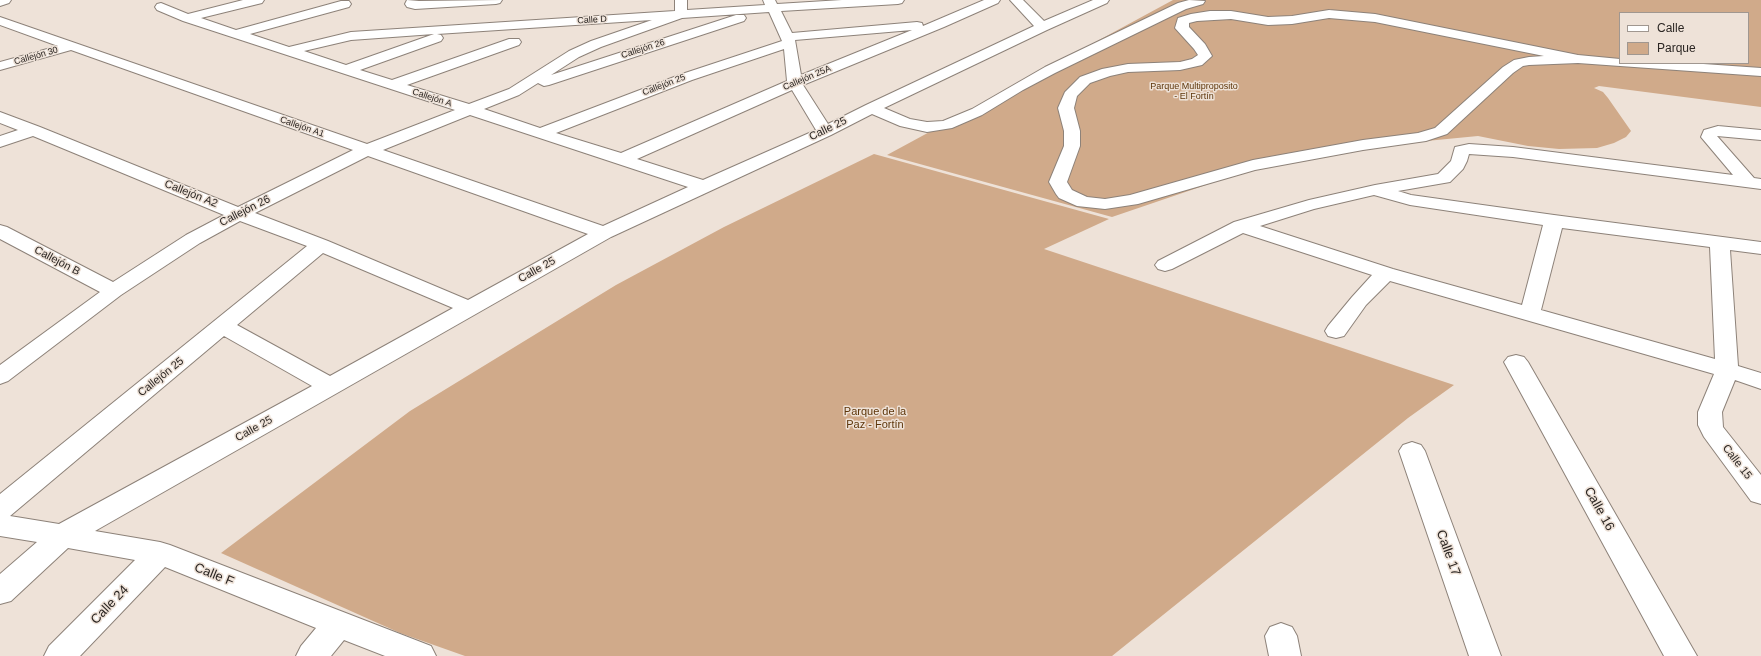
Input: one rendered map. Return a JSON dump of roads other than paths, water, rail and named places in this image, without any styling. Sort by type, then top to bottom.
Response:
[{"type":"street","points":[[0,2],[5,0]]},
{"type":"street","points":[[187,18],[258,0]]},
{"type":"street","points":[[413,0],[410,4],[415,5],[496,0]]},
{"type":"street","name":"Calle D","points":[[289,51],[351,36],[461,29],[681,7],[898,0]]},
{"type":"street","name":"Callejón 25A","points":[[622,159],[795,83],[994,0]]},
{"type":"street","points":[[1016,0],[1042,27]]},
{"type":"street","name":"Calle 25","points":[[0,592],[64,536],[604,233],[825,132],[871,108],[1042,27],[1103,0]]},
{"type":"street","points":[[871,108],[906,123],[927,127],[946,125],[977,112],[1018,87],[1182,6],[1202,0]]},
{"type":"street","points":[[235,34],[345,4]]},
{"type":"street","points":[[770,4],[788,40],[795,83],[825,132]]},
{"type":"street","name":"Callejón 26","points":[[0,376],[114,291],[193,239],[239,214],[367,150],[514,92],[770,4]]},
{"type":"street","name":"Callejón A","points":[[161,7],[187,18],[235,34],[704,186]]},
{"type":"street","name":"Callejón 26","points":[[514,92],[574,54],[681,7]]},
{"type":"street","points":[[1578,59],[1529,61],[1519,64],[1508,70],[1441,130],[1420,138],[1363,145],[1253,165],[1132,200],[1105,204],[1083,202],[1065,194],[1058,182],[1072,146],[1072,131],[1066,108],[1070,95],[1085,80],[1107,72],[1128,68],[1180,66],[1197,62],[1205,56],[1200,47],[1182,28],[1184,21],[1195,17],[1231,15],[1268,20],[1292,20],[1329,14],[1375,18],[1578,59],[1619,63]]},
{"type":"street","name":"Callejón A1","points":[[0,21],[604,233]]},
{"type":"street","name":"Callejón 25","points":[[541,133],[687,76],[788,40],[939,24]]},
{"type":"street","points":[[345,70],[461,29]]},
{"type":"street","points":[[392,85],[514,42]]},
{"type":"street","name":"Callejón 30","points":[[0,66],[72,46]]},
{"type":"street","points":[[1640,64],[1761,72]]},
{"type":"street","name":"Callejón A2","points":[[0,117],[239,214],[321,245],[470,308]]},
{"type":"street","points":[[0,142],[34,130]]},
{"type":"street","points":[[1754,183],[1709,137],[1710,133],[1718,131],[1761,135]]},
{"type":"street","points":[[1165,265],[1241,226],[1309,205],[1375,190],[1444,178],[1459,161],[1461,151],[1475,149],[1513,152],[1754,183]]},
{"type":"street","points":[[1375,190],[1410,200],[1554,221],[1761,248]]},
{"type":"street","points":[[1530,313],[1554,221]]},
{"type":"street","points":[[1241,226],[1386,273],[1530,313],[1761,381]]},
{"type":"street","name":"Callejón B","points":[[0,231],[114,291]]},
{"type":"street","points":[[1720,243],[1727,370]]},
{"type":"street","name":"Callejón 25","points":[[0,509],[321,245]]},
{"type":"street","points":[[1336,331],[1360,301],[1386,273]]},
{"type":"street","points":[[222,326],[330,386]]},
{"type":"street","name":"Calle 16","points":[[1516,362],[1681,656]]},
{"type":"street","name":"Calle 15","points":[[1727,370],[1710,412],[1710,425],[1761,494]]},
{"type":"street","name":"Calle 17","points":[[1412,451],[1485,656]]},
{"type":"street","name":"Calle F","points":[[0,525],[160,553],[420,656]]},
{"type":"street","name":"Calle 24","points":[[60,656],[160,553]]},
{"type":"street","points":[[312,656],[338,624]]},
{"type":"park label","name":"Parque Multiproposito - El Fortín","points":[[1194,92]]},
{"type":"park label","name":"Parque de la Paz - Fortín","points":[[875,418]]}]
